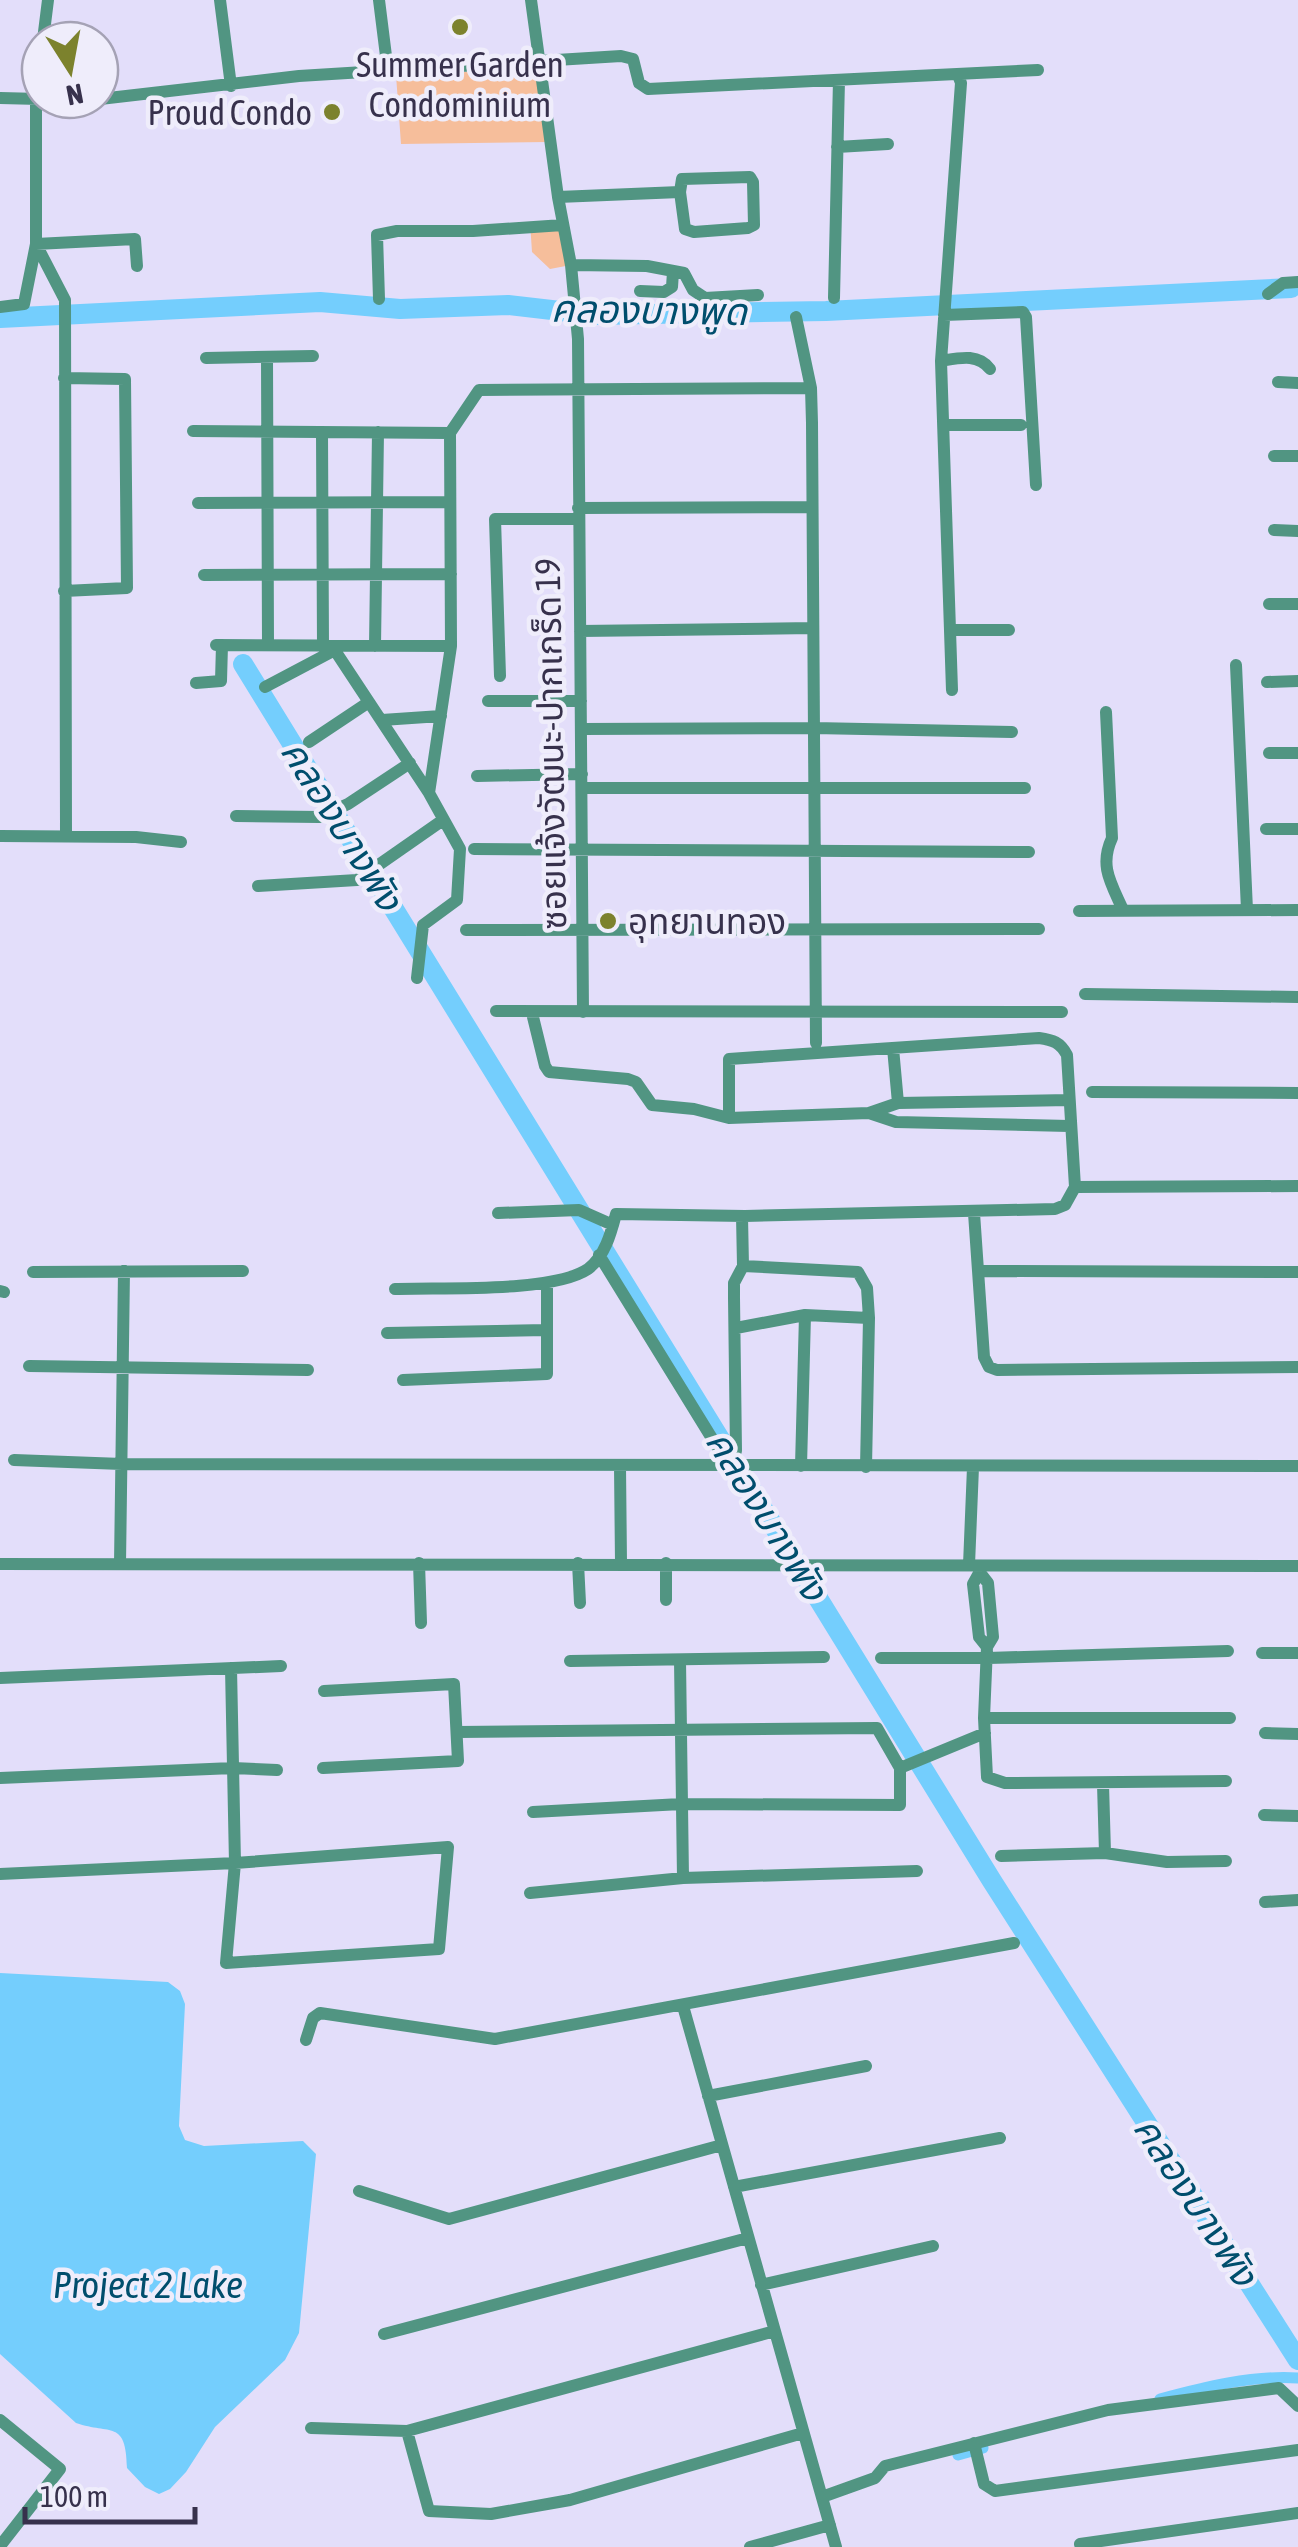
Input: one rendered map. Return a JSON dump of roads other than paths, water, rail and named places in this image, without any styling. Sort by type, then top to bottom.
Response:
[{"type":"street","points":[[220,0],[231,86]]},
{"type":"street","points":[[379,0],[388,72]]},
{"type":"street","name":"ซอยแจ้งวัฒนะ-ปากเกร็ด 19","points":[[531,0],[571,265],[578,339],[583,1012]]},
{"type":"street","points":[[120,97],[299,76],[626,56],[635,62],[639,82],[648,89],[1038,70]]},
{"type":"street","points":[[952,690],[942,361],[961,83],[958,75]]},
{"type":"street","points":[[834,298],[839,80]]},
{"type":"street","points":[[0,307],[24,304],[36,244],[38,120]]},
{"type":"street","points":[[836,147],[888,144]]},
{"type":"street","points":[[750,177],[754,224],[748,228],[688,231],[683,226],[680,192],[680,182],[685,178],[750,177]]},
{"type":"street","points":[[558,197],[680,192]]},
{"type":"street","points":[[379,299],[377,235],[564,225]]},
{"type":"street","points":[[36,244],[135,239],[137,266]]},
{"type":"street","points":[[36,244],[65,300],[66,836]]},
{"type":"street","points":[[571,265],[606,263],[684,273],[693,290],[705,298],[758,295]]},
{"type":"street","points":[[640,291],[664,292],[672,287],[673,272]]},
{"type":"street","points":[[1268,294],[1283,283],[1298,282]]},
{"type":"street","points":[[944,306],[1012,310],[1026,316],[1036,485]]},
{"type":"street","points":[[796,317],[811,388],[816,1043]]},
{"type":"street","points":[[267,356],[268,645]]},
{"type":"street","points":[[206,358],[313,356]]},
{"type":"street","points":[[942,361],[972,358],[990,369]]},
{"type":"street","points":[[64,378],[125,379],[127,588],[64,592]]},
{"type":"street","points":[[1278,382],[1298,383]]},
{"type":"street","points":[[430,793],[452,646],[450,433],[479,390],[811,388]]},
{"type":"street","points":[[944,424],[1022,425]]},
{"type":"street","points":[[192,431],[450,433]]},
{"type":"street","points":[[322,432],[323,574],[330,647],[430,793],[460,849],[458,900],[423,925],[417,978]]},
{"type":"street","points":[[375,646],[378,432]]},
{"type":"street","points":[[1274,456],[1298,456]]},
{"type":"street","points":[[198,503],[450,502]]},
{"type":"street","points":[[500,676],[495,519],[812,507]]},
{"type":"street","points":[[1274,530],[1298,531]]},
{"type":"street","points":[[204,575],[451,574]]},
{"type":"street","points":[[1269,604],[1298,604]]},
{"type":"street","points":[[580,631],[813,628]]},
{"type":"street","points":[[952,630],[1010,630]]},
{"type":"street","points":[[196,683],[220,681],[219,645],[452,646]]},
{"type":"street","points":[[265,686],[330,647]]},
{"type":"street","points":[[1236,664],[1247,910]]},
{"type":"street","points":[[1267,682],[1298,681]]},
{"type":"street","points":[[488,701],[581,700]]},
{"type":"street","points":[[309,742],[370,702]]},
{"type":"street","points":[[1106,712],[1112,838],[1105,855],[1105,871],[1123,910]]},
{"type":"street","points":[[382,720],[441,716]]},
{"type":"street","points":[[582,729],[1012,732]]},
{"type":"street","points":[[1269,753],[1298,753]]},
{"type":"street","points":[[236,816],[319,817],[348,804],[410,763]]},
{"type":"street","points":[[477,776],[815,788],[1025,788]]},
{"type":"street","points":[[258,886],[356,880],[443,820]]},
{"type":"street","points":[[1266,829],[1298,829]]},
{"type":"street","points":[[0,836],[181,842]]},
{"type":"street","points":[[474,850],[1029,852]]},
{"type":"street","points":[[1079,912],[1298,910]]},
{"type":"street","points":[[466,930],[1038,928]]},
{"type":"street","points":[[1085,994],[1298,996]]},
{"type":"street","points":[[496,1011],[1062,1012]]},
{"type":"street","points":[[533,1017],[545,1066],[550,1072],[628,1079],[636,1082],[652,1105],[694,1109],[729,1118],[869,1113],[898,1103],[1069,1100]]},
{"type":"street","points":[[395,1289],[547,1283],[588,1268],[607,1245],[616,1214],[742,1216],[1055,1208],[1065,1205],[1076,1187],[1067,1055],[1054,1040],[730,1059],[729,1118]]},
{"type":"street","points":[[893,1048],[898,1103]]},
{"type":"street","points":[[1092,1092],[1298,1093]]},
{"type":"street","points":[[869,1113],[896,1122],[1069,1126]]},
{"type":"street","points":[[1076,1187],[1298,1186]]},
{"type":"street","points":[[498,1213],[575,1210],[613,1225]]},
{"type":"street","points":[[974,1212],[984,1357],[989,1367],[1298,1367]]},
{"type":"street","points":[[736,1451],[734,1283],[742,1266],[742,1216]]},
{"type":"street","points":[[599,1255],[728,1466]]},
{"type":"street","points":[[742,1266],[858,1272],[867,1288],[869,1318],[866,1466]]},
{"type":"street","points":[[33,1272],[243,1271]]},
{"type":"street","points":[[978,1271],[1298,1272]]},
{"type":"street","points":[[120,1564],[124,1272]]},
{"type":"street","points":[[403,1380],[547,1374],[547,1283]]},
{"type":"street","points":[[736,1328],[804,1315],[869,1318]]},
{"type":"street","points":[[802,1466],[804,1315]]},
{"type":"street","points":[[387,1333],[546,1330]]},
{"type":"street","points":[[29,1366],[308,1370]]},
{"type":"street","points":[[14,1460],[122,1464],[1298,1466]]},
{"type":"street","points":[[620,1466],[621,1563]]},
{"type":"street","points":[[973,1467],[978,1568],[974,1584],[979,1637],[987,1653],[987,1777],[996,1782],[1226,1782]]},
{"type":"street","points":[[419,1563],[421,1623]]},
{"type":"street","points":[[578,1563],[580,1603]]},
{"type":"street","points":[[0,1564],[1298,1566]]},
{"type":"street","points":[[666,1564],[666,1600]]},
{"type":"street","points":[[881,1658],[1228,1651]]},
{"type":"street","points":[[1262,1652],[1298,1653]]},
{"type":"street","points":[[570,1661],[824,1658]]},
{"type":"street","points":[[680,1660],[683,1878]]},
{"type":"street","points":[[0,1678],[281,1666]]},
{"type":"street","points":[[0,1874],[236,1863],[448,1846],[439,1949],[226,1963],[236,1863],[232,1668]]},
{"type":"street","points":[[323,1768],[458,1762],[454,1684],[324,1690]]},
{"type":"street","points":[[900,1768],[984,1726],[1230,1718]]},
{"type":"street","points":[[458,1732],[877,1728],[900,1768],[900,1806],[681,1804],[533,1812]]},
{"type":"street","points":[[1265,1733],[1298,1734]]},
{"type":"street","points":[[0,1778],[233,1768],[277,1770]]},
{"type":"street","points":[[1104,1784],[1104,1854]]},
{"type":"street","points":[[1264,1816],[1298,1816]]},
{"type":"street","points":[[1001,1856],[1104,1854],[1167,1862],[1226,1861]]},
{"type":"street","points":[[530,1893],[683,1878],[917,1871]]},
{"type":"street","points":[[1265,1902],[1298,1900]]},
{"type":"street","points":[[306,2040],[313,2018],[320,2013],[495,2039],[1014,1943]]},
{"type":"street","points":[[683,2006],[836,2547]]},
{"type":"street","points":[[708,2096],[866,2066]]},
{"type":"street","points":[[734,2187],[1000,2138]]},
{"type":"street","points":[[359,2192],[450,2218],[722,2145]]},
{"type":"street","points":[[384,2334],[748,2238]]},
{"type":"street","points":[[762,2285],[933,2246]]},
{"type":"street","points":[[311,2428],[407,2431],[774,2331]]},
{"type":"street","points":[[822,2497],[875,2478],[885,2466],[1108,2410],[1279,2388],[1298,2406]]},
{"type":"street","points":[[0,2420],[60,2469],[0,2546]]},
{"type":"street","points":[[407,2431],[429,2511],[491,2514],[570,2500],[804,2432]]},
{"type":"street","points":[[974,2443],[984,2484],[995,2491],[1298,2450]]},
{"type":"street","points":[[1081,2547],[1080,2544],[1298,2513]]},
{"type":"street","points":[[750,2547],[830,2525]]},
{"type":"water","name":"Project 2 Lake","points":[[0,1973],[168,1982],[180,1991],[185,2004],[179,2126],[185,2140],[204,2146],[303,2141],[316,2154],[299,2333],[285,2360],[215,2427],[186,2472],[170,2489],[159,2494],[145,2487],[127,2468],[120,2435],[76,2423],[0,2354]]},
{"type":"waterway","name":"คลองบางพูด","points":[[0,318],[320,302],[400,309],[508,305],[595,315],[826,311],[1291,288]]},
{"type":"waterway","name":"คลองบางพัง","points":[[243,664],[992,1881],[1298,2360]]},
{"type":"waterway","points":[[1160,2399],[1246,2380],[1298,2378]]},
{"type":"waterway","points":[[958,2455],[983,2448]]},
{"type":"place","name":"Summer Garden Condominium","points":[[460,27]]},
{"type":"place","name":"Proud Condo","points":[[332,112]]},
{"type":"place","name":"อุทยานทอง","points":[[608,921]]}]
